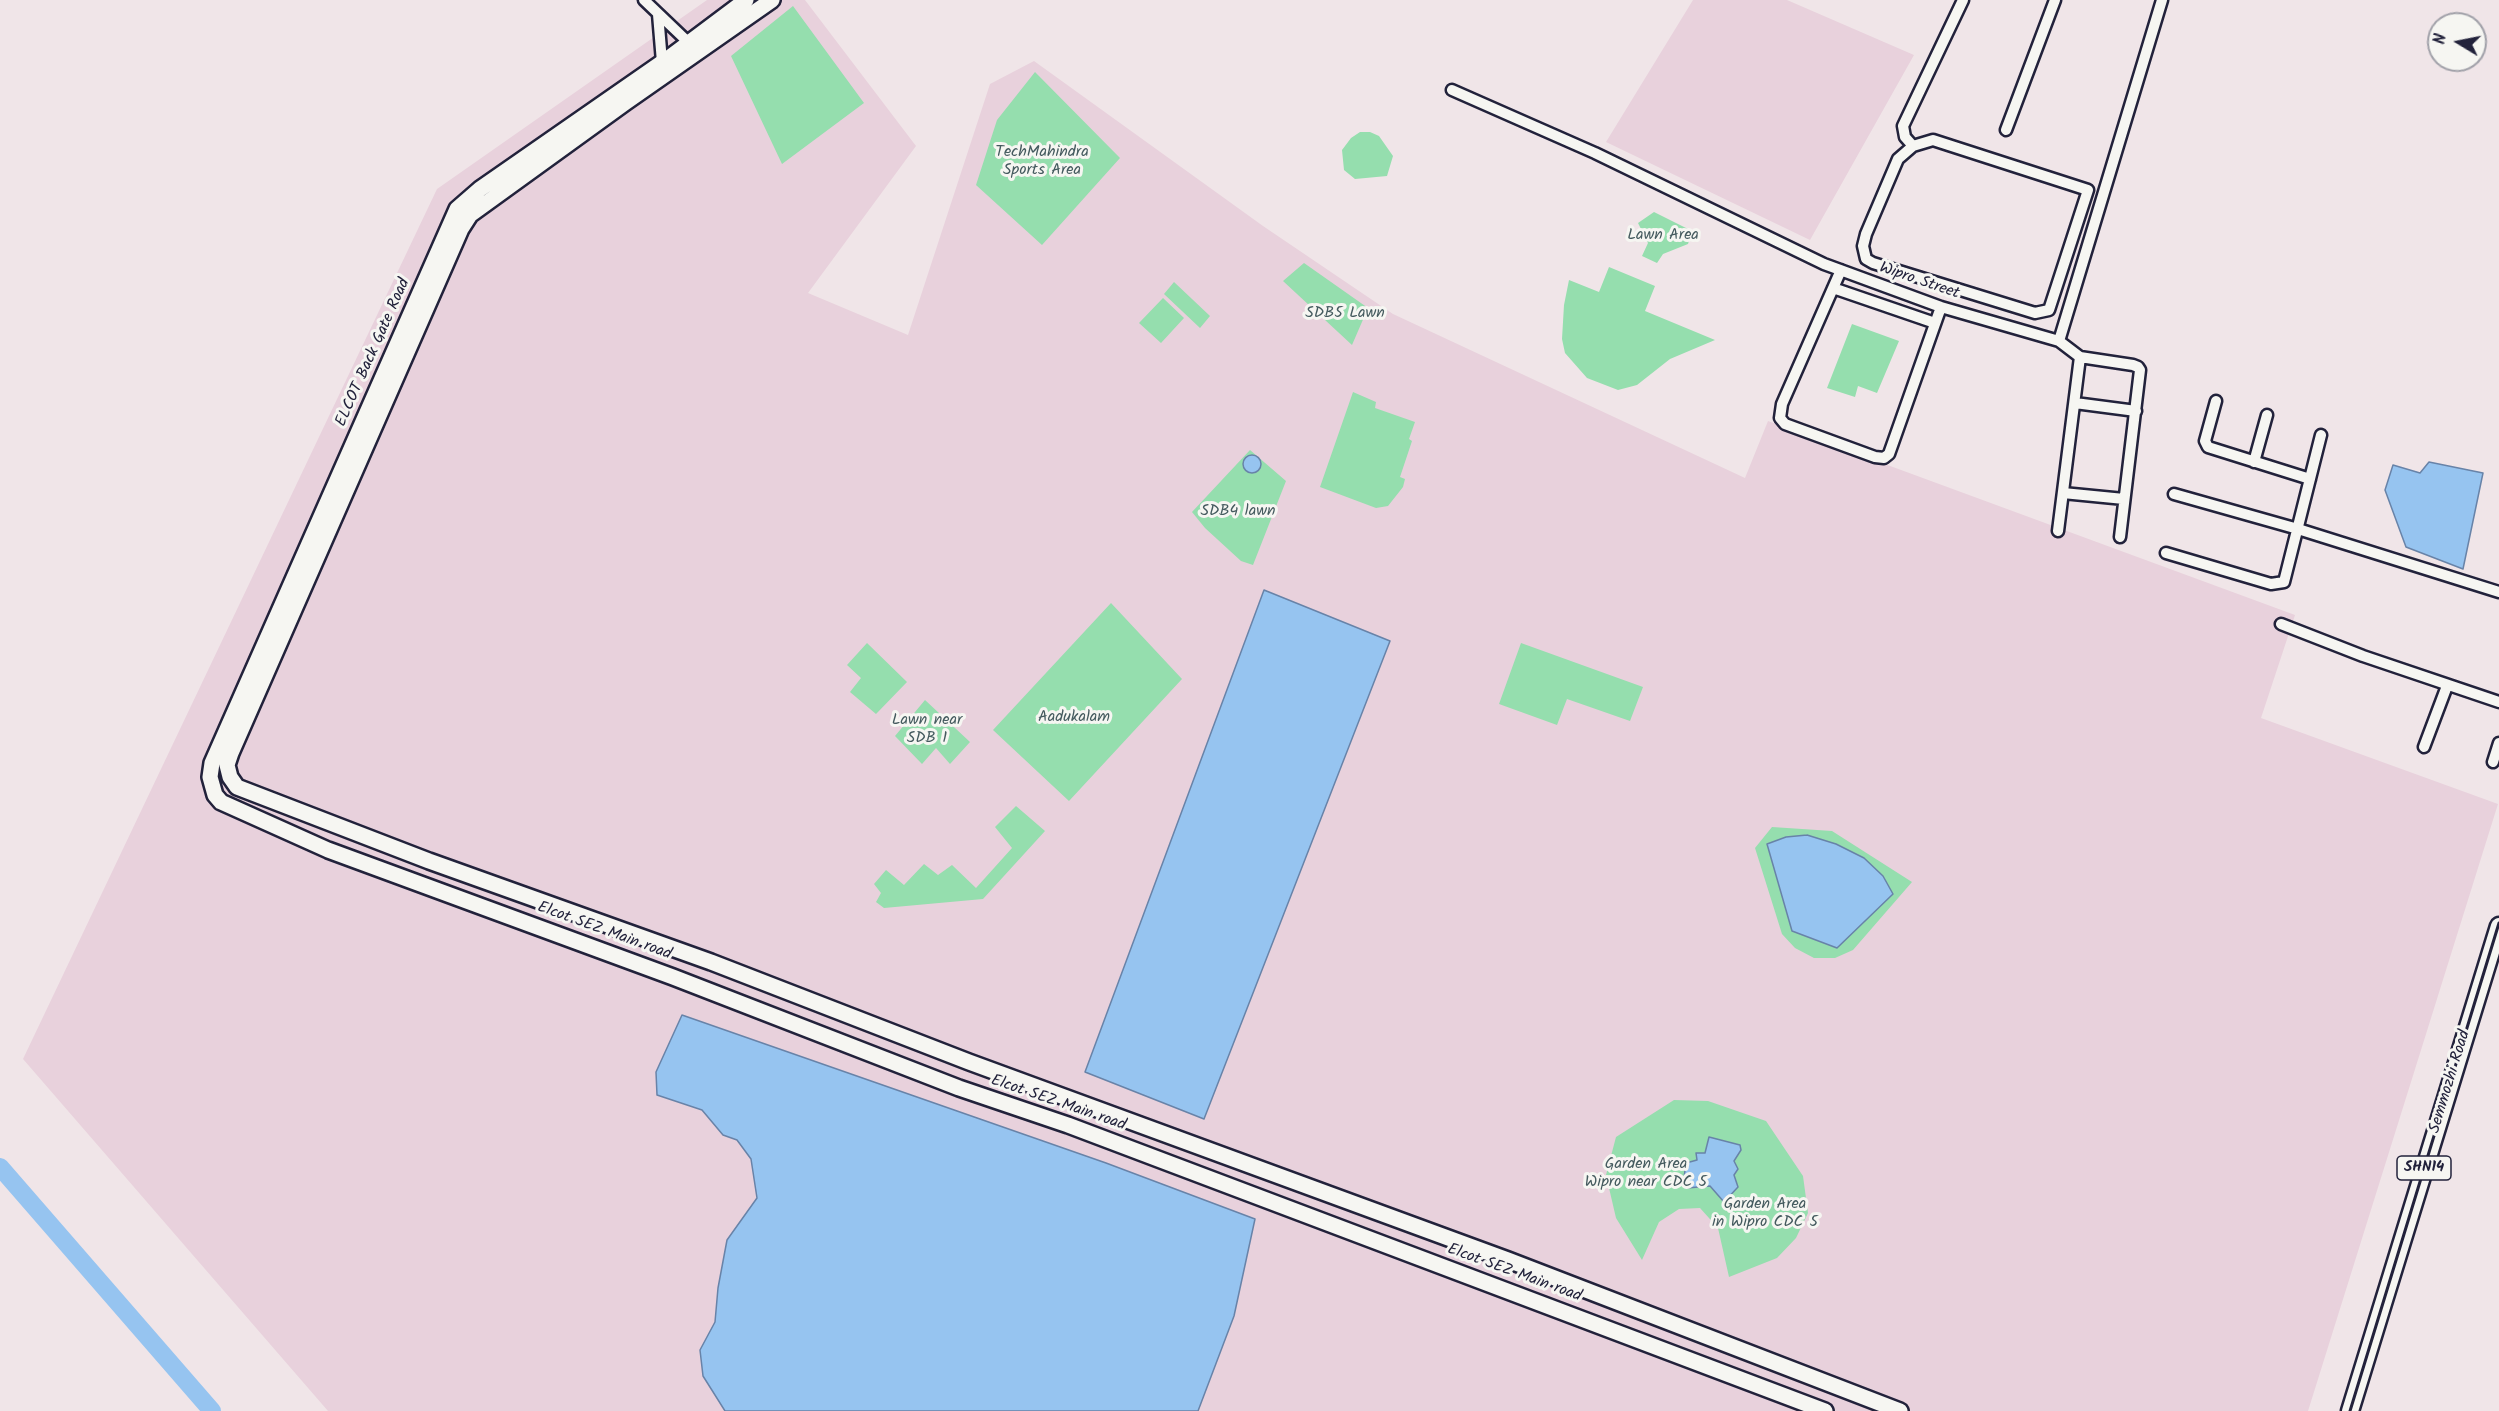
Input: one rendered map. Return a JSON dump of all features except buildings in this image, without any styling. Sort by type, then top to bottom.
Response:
[{"type":"main road","name":"Semmozhi Road","points":[[2350,1411],[2389,1298],[2499,926]]},
{"type":"main road","name":"SHN14","points":[[2359,1411],[2389,1298],[2499,952]]},
{"type":"street","points":[[644,0],[688,42]]},
{"type":"street","name":"ELCOT Back Gate Road","points":[[288,808],[237,787],[230,777],[227,765],[442,256],[457,209],[480,189],[662,62],[746,0]]},
{"type":"street","name":"ELCOT Back Gate Road","points":[[257,817],[221,802],[215,795],[210,777],[212,763],[442,256],[470,215],[590,127],[772,0]]},
{"type":"street","points":[[1913,146],[1905,137],[1904,126],[1963,0]]},
{"type":"street","points":[[2006,129],[2055,0]]},
{"type":"street","points":[[2120,537],[2140,370],[2138,367],[2080,357],[2059,341],[2162,0]]},
{"type":"street","points":[[658,14],[662,62]]},
{"type":"street","name":"Wipro Street","points":[[1452,90],[1595,153],[1795,251],[1840,270],[1941,307],[2059,341]]},
{"type":"street","points":[[2088,189],[2049,310],[2036,313],[1866,259],[1863,246],[1898,159],[1913,146],[1933,140],[2088,189],[2103,194]]},
{"type":"street","points":[[1840,270],[1782,404],[1780,418],[1785,424],[1875,457],[1884,458],[1888,454],[1941,307]]},
{"type":"street","points":[[1833,288],[1935,323]]},
{"type":"street","points":[[2058,531],[2080,357]]},
{"type":"street","points":[[2216,401],[2206,445],[2210,449],[2310,478]]},
{"type":"street","points":[[2074,403],[2136,411]]},
{"type":"street","points":[[2254,462],[2267,415]]},
{"type":"street","points":[[2166,553],[2277,584],[2284,582],[2321,435]]},
{"type":"street","points":[[2063,493],[2124,500]]},
{"type":"street","points":[[2174,494],[2298,529],[2499,592]]},
{"type":"street","points":[[2281,624],[2447,686],[2499,702]]},
{"type":"street","points":[[2424,747],[2447,686]]},
{"type":"street","points":[[2493,762],[2499,743]]},
{"type":"street","points":[[257,817],[265,798]]},
{"type":"street","name":"Elcot SEZ Main road","points":[[288,808],[711,962],[958,1058],[1630,1307],[1900,1411]]},
{"type":"street","name":"Elcot SEZ Main road","points":[[257,817],[328,850],[673,977],[959,1088],[1068,1125],[1825,1411]]},
{"type":"street","points":[[1249,1193],[1256,1168]]},
{"type":"shaded area","points":[[707,0],[805,0],[916,146],[808,293],[908,335],[990,84],[1034,61],[1263,226],[1393,314],[1745,478],[1768,421],[2295,615],[2261,718],[2498,804],[2308,1411],[328,1411],[23,1059],[437,189]]},
{"type":"shaded area","points":[[1693,0],[1787,0],[1914,55],[1810,240],[1606,142]]},
{"type":"green space","points":[[793,6],[864,103],[782,164],[731,56]]},
{"type":"green space","name":"TechMahindra Sports Area","points":[[1035,72],[1120,158],[1042,245],[976,185],[997,120]]},
{"type":"green space","points":[[1360,132],[1370,132],[1379,136],[1393,156],[1387,176],[1355,179],[1344,170],[1342,150],[1351,138]]},
{"type":"green space","name":"Lawn Area","points":[[1654,212],[1692,231],[1688,244],[1663,254],[1657,263],[1642,256],[1648,243],[1638,223]]},
{"type":"green space","name":"SDB5 Lawn","points":[[1304,263],[1368,308],[1352,345],[1283,281]]},
{"type":"green space","points":[[1609,267],[1655,286],[1645,311],[1715,340],[1670,359],[1637,385],[1618,390],[1587,378],[1565,353],[1562,339],[1564,305],[1569,280],[1599,292]]},
{"type":"green space","points":[[1174,282],[1210,316],[1200,328],[1164,294]]},
{"type":"green space","points":[[1163,298],[1184,318],[1161,343],[1139,323]]},
{"type":"green space","points":[[1852,324],[1899,341],[1877,393],[1858,386],[1855,397],[1827,388]]},
{"type":"green space","points":[[1353,392],[1376,402],[1375,408],[1415,422],[1409,439],[1412,441],[1400,477],[1405,479],[1403,487],[1388,506],[1376,508],[1320,487]]},
{"type":"green space","name":"SDB4 lawn","points":[[1250,450],[1286,481],[1253,565],[1241,561],[1205,528],[1192,512]]},
{"type":"green space","name":"Aadukalam","points":[[1111,603],[1182,679],[1069,801],[993,730]]},
{"type":"green space","points":[[867,643],[907,682],[876,714],[850,692],[861,678],[847,665]]},
{"type":"green space","points":[[1521,643],[1643,687],[1630,721],[1567,699],[1557,725],[1499,704]]},
{"type":"green space","name":"Lawn near SDB 1","points":[[925,700],[970,742],[950,764],[936,748],[922,764],[895,736]]},
{"type":"green space","points":[[1016,806],[1045,831],[983,899],[884,908],[876,902],[881,893],[874,884],[886,870],[904,885],[924,864],[938,875],[952,865],[976,888],[1012,848],[995,827]]},
{"type":"green space","points":[[1772,827],[1832,831],[1912,882],[1853,950],[1835,958],[1814,958],[1795,948],[1782,934],[1755,848]]},
{"type":"green space","points":[[1674,1100],[1708,1101],[1766,1121],[1803,1176],[1808,1213],[1796,1238],[1777,1258],[1729,1277],[1718,1228],[1700,1208],[1679,1209],[1659,1222],[1642,1260],[1616,1218],[1606,1175],[1616,1137]],"holes":[[[1741,1150],[1734,1161],[1734,1175],[1724,1202],[1710,1186],[1687,1188],[1683,1185],[1686,1163],[1697,1160],[1705,1153]]]},
{"type":"water","points":[[1252,455],[1258,458],[1261,464],[1258,470],[1252,473],[1246,470],[1243,464],[1246,458]]},
{"type":"water","points":[[2429,462],[2483,473],[2463,569],[2406,547],[2385,490],[2393,465],[2420,473]]},
{"type":"water","points":[[1264,590],[1390,641],[1204,1119],[1085,1072]]},
{"type":"water","points":[[1807,835],[1836,844],[1864,858],[1883,876],[1893,894],[1837,948],[1792,931],[1767,844],[1786,837]]},
{"type":"water","points":[[682,1015],[1106,1163],[1255,1219],[1234,1316],[1198,1411],[725,1411],[703,1376],[700,1350],[715,1322],[718,1288],[727,1240],[757,1198],[751,1159],[737,1140],[723,1135],[702,1110],[657,1095],[656,1072]]},
{"type":"water","points":[[1709,1137],[1740,1145],[1741,1150],[1734,1161],[1738,1169],[1734,1175],[1738,1187],[1724,1202],[1710,1186],[1687,1188],[1683,1185],[1686,1163],[1697,1160],[1696,1153],[1705,1153]]},
{"type":"waterway","points":[[0,1167],[212,1411]]},
{"type":"railway","points":[[2350,1411],[2499,923]]},
{"type":"park label","name":"Garden Area Wipro near CDC 5","points":[[1646,1174]]},
{"type":"park label","name":"Garden Area in Wipro CDC 5","points":[[1765,1214]]}]
